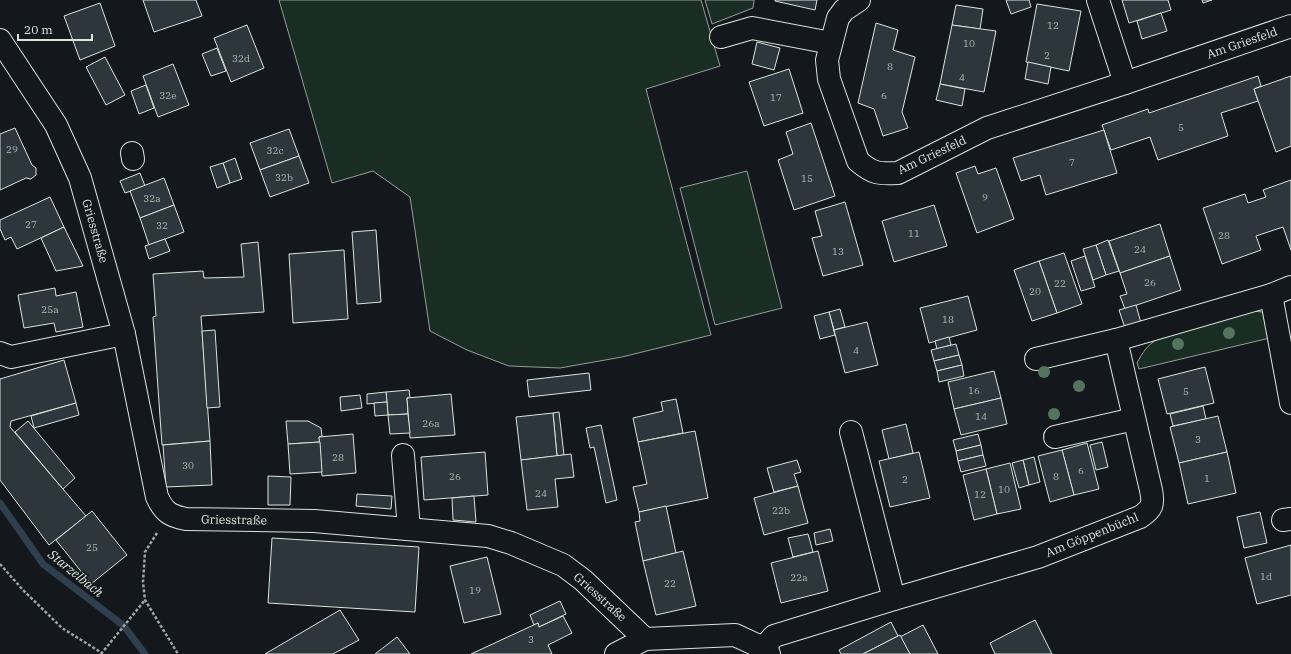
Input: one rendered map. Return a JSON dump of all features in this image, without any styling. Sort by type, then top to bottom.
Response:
[{"type":"street","name":"Am Griesfeld","points":[[859,0],[844,10],[838,18],[827,60],[829,79],[858,161],[868,170],[882,174],[898,173],[987,128],[1125,83],[1291,26]]},
{"type":"street","points":[[1098,0],[1125,83]]},
{"type":"street","points":[[721,37],[752,28],[832,43]]},
{"type":"street","name":"Griesstraße","points":[[0,40],[56,126],[80,178],[124,334],[157,497],[162,507],[169,514],[177,518],[186,519],[314,521],[488,536],[511,543],[563,565],[583,580],[645,639]]},
{"type":"street","points":[[1036,359],[1116,340],[1281,291],[1291,403]]},
{"type":"street","points":[[0,353],[11,357],[124,334]]},
{"type":"street","name":"Am Göppenbüchl","points":[[766,651],[774,636],[1038,557],[1140,517],[1150,510],[1154,501],[1116,340]]},
{"type":"street","points":[[1055,438],[1134,419]]},
{"type":"street","points":[[851,432],[894,599]]},
{"type":"street","points":[[403,455],[409,529]]},
{"type":"street","points":[[616,654],[645,639],[735,635],[766,651]]},
{"type":"path","points":[[169,514],[145,552],[143,582],[145,600],[178,654]]},
{"type":"path","points":[[0,564],[23,590],[62,628],[102,654],[145,600]]},
{"type":"green space","points":[[279,0],[701,0],[720,66],[646,89],[711,335],[622,357],[560,368],[509,366],[467,350],[430,331],[410,197],[373,171],[332,183]]},
{"type":"green space","points":[[705,0],[754,0],[753,8],[712,24]]},
{"type":"green space","points":[[747,171],[782,308],[715,325],[680,188]]},
{"type":"green space","points":[[1251,311],[1263,312],[1274,337],[1139,369],[1137,363],[1141,355],[1154,341]]},
{"type":"building","points":[[143,0],[196,0],[202,16],[154,32]]},
{"type":"building","points":[[775,0],[817,0],[815,10]]},
{"type":"building","points":[[1006,0],[1029,0],[1031,7],[1011,14]]},
{"type":"building","points":[[1122,0],[1168,0],[1171,10],[1129,23]]},
{"type":"building","points":[[1202,0],[1212,0],[1203,3]]},
{"type":"building","points":[[100,3],[115,46],[80,60],[64,16]]},
{"type":"building","points":[[1037,4],[1081,11],[1069,71],[1026,62]]},
{"type":"building","points":[[956,5],[983,9],[980,29],[952,25]]},
{"type":"building","points":[[1161,13],[1167,31],[1142,39],[1137,21]]},
{"type":"building","points":[[876,23],[898,30],[893,50],[915,57],[902,112],[908,128],[883,136],[874,109],[858,103]]},
{"type":"building","points":[[247,25],[264,68],[231,82],[214,38]]},
{"type":"building","points":[[952,25],[996,31],[984,92],[940,84]]},
{"type":"building","points":[[757,42],[780,48],[774,70],[752,64]]},
{"type":"building","points":[[217,48],[226,71],[211,76],[202,54]]},
{"type":"building","points":[[105,57],[125,95],[106,105],[86,67]]},
{"type":"building","points":[[1028,62],[1051,67],[1048,84],[1025,79]]},
{"type":"building","points":[[173,64],[189,105],[158,117],[143,76]]},
{"type":"building","points":[[789,69],[803,113],[764,126],[749,82]]},
{"type":"building","points":[[1258,76],[1261,86],[1254,89],[1258,101],[1221,113],[1228,136],[1158,160],[1150,137],[1111,150],[1102,125],[1148,109],[1149,113]]},
{"type":"building","points":[[1291,76],[1291,146],[1276,152],[1254,89]]},
{"type":"building","points":[[940,84],[965,89],[962,106],[936,100]]},
{"type":"building","points":[[146,85],[154,108],[139,114],[131,91]]},
{"type":"building","points":[[811,123],[835,196],[794,210],[778,160],[793,154],[786,132]]},
{"type":"building","points":[[15,128],[32,165],[36,168],[36,175],[31,179],[26,178],[0,190],[0,134]]},
{"type":"building","points":[[289,129],[299,156],[260,170],[250,143]]},
{"type":"building","points":[[1104,130],[1117,173],[1046,195],[1040,175],[1021,181],[1013,158]]},
{"type":"building","points":[[299,156],[309,183],[270,197],[260,170]]},
{"type":"building","points":[[235,158],[242,179],[230,183],[223,163]]},
{"type":"building","points":[[223,163],[230,183],[217,188],[210,167]]},
{"type":"building","points":[[975,166],[978,174],[996,168],[1014,219],[977,233],[956,173]]},
{"type":"building","points":[[140,173],[145,186],[125,193],[120,181]]},
{"type":"building","points":[[164,178],[174,205],[140,218],[130,191]]},
{"type":"building","points":[[1291,180],[1291,250],[1283,227],[1256,236],[1261,250],[1222,264],[1203,208],[1245,194],[1248,203],[1266,197],[1263,190]]},
{"type":"building","points":[[50,197],[64,227],[17,249],[11,237],[5,240],[0,229],[0,220]]},
{"type":"building","points":[[845,202],[863,265],[823,276],[812,238],[822,236],[815,211]]},
{"type":"building","points":[[174,205],[184,232],[149,245],[140,218]]},
{"type":"building","points":[[934,205],[947,246],[894,262],[882,221]]},
{"type":"building","points":[[1160,224],[1170,256],[1120,273],[1109,241]]},
{"type":"building","points":[[64,227],[83,266],[56,271],[41,238]]},
{"type":"building","points":[[376,230],[381,302],[357,304],[352,232]]},
{"type":"building","points":[[165,239],[170,251],[149,259],[145,246]]},
{"type":"building","points":[[1108,240],[1119,271],[1106,275],[1096,245]]},
{"type":"building","points":[[258,242],[264,312],[201,316],[210,441],[162,445],[153,317],[156,316],[153,274],[203,271],[204,278],[244,277],[241,244]]},
{"type":"building","points":[[1096,245],[1106,275],[1093,280],[1083,249]]},
{"type":"building","points":[[344,250],[348,319],[293,323],[289,254]]},
{"type":"building","points":[[1064,253],[1082,304],[1057,313],[1039,261]]},
{"type":"building","points":[[1085,256],[1095,287],[1081,291],[1071,261]]},
{"type":"building","points":[[1170,256],[1181,290],[1125,309],[1120,296],[1127,294],[1120,273]]},
{"type":"building","points":[[1039,261],[1057,313],[1032,321],[1014,270]]},
{"type":"building","points":[[55,288],[56,296],[76,292],[83,327],[56,332],[54,323],[24,328],[18,295]]},
{"type":"building","points":[[968,296],[977,330],[929,343],[920,308]]},
{"type":"building","points":[[1136,305],[1141,323],[1125,328],[1119,310]]},
{"type":"building","points":[[840,309],[845,327],[834,330],[829,312]]},
{"type":"building","points":[[829,312],[835,335],[820,339],[814,316]]},
{"type":"building","points":[[867,322],[878,365],[845,373],[834,330]]},
{"type":"building","points":[[215,330],[220,407],[207,408],[202,331]]},
{"type":"building","points":[[949,337],[951,345],[937,349],[935,341]]},
{"type":"building","points":[[956,344],[959,355],[934,361],[931,350]]},
{"type":"building","points":[[959,355],[962,365],[937,371],[934,361]]},
{"type":"building","points":[[64,360],[76,403],[11,421],[10,427],[86,516],[49,545],[0,480],[0,379]]},
{"type":"building","points":[[962,365],[964,376],[939,382],[937,371]]},
{"type":"building","points":[[1205,367],[1214,403],[1167,414],[1158,379]]},
{"type":"building","points":[[994,371],[1001,398],[954,409],[948,382]]},
{"type":"building","points":[[589,373],[591,390],[529,397],[527,380]]},
{"type":"building","points":[[409,390],[410,398],[407,398],[408,414],[388,415],[386,392]]},
{"type":"building","points":[[386,392],[387,402],[367,404],[367,394]]},
{"type":"building","points":[[451,394],[455,435],[410,438],[407,398]]},
{"type":"building","points":[[360,395],[362,408],[341,411],[340,397]]},
{"type":"building","points":[[1001,398],[1007,424],[961,435],[954,409]]},
{"type":"building","points":[[676,399],[683,433],[638,442],[633,418],[663,411],[661,402]]},
{"type":"building","points":[[387,402],[388,415],[375,416],[374,403]]},
{"type":"building","points":[[76,403],[79,415],[34,428],[31,416]]},
{"type":"building","points":[[1203,406],[1206,419],[1173,426],[1170,414]]},
{"type":"building","points":[[559,412],[564,455],[557,456],[553,413]]},
{"type":"building","points":[[553,413],[557,456],[521,460],[516,417]]},
{"type":"building","points":[[408,414],[410,433],[390,434],[388,415]]},
{"type":"building","points":[[1218,416],[1227,452],[1179,463],[1170,427]]},
{"type":"building","points":[[28,421],[75,478],[63,489],[15,432]]},
{"type":"building","points":[[286,421],[308,421],[321,428],[322,436],[319,437],[320,442],[288,444]]},
{"type":"building","points":[[906,424],[913,453],[889,459],[882,430]]},
{"type":"building","points":[[601,425],[617,500],[606,503],[594,447],[590,448],[586,428]]},
{"type":"building","points":[[695,431],[708,498],[639,512],[633,487],[647,484],[638,442]]},
{"type":"building","points":[[353,434],[356,473],[322,476],[319,437]]},
{"type":"building","points":[[978,434],[981,445],[956,451],[953,440]]},
{"type":"building","points":[[210,441],[212,485],[166,487],[163,445]]},
{"type":"building","points":[[320,442],[322,472],[290,474],[288,444]]},
{"type":"building","points":[[1102,442],[1108,467],[1096,470],[1090,445]]},
{"type":"building","points":[[1087,443],[1099,489],[1074,495],[1062,450]]},
{"type":"building","points":[[981,445],[983,455],[958,461],[956,451]]},
{"type":"building","points":[[1062,450],[1074,495],[1050,502],[1038,456]]},
{"type":"building","points":[[485,452],[488,495],[424,500],[421,457]]},
{"type":"building","points":[[919,452],[930,498],[890,507],[879,461]]},
{"type":"building","points":[[1227,452],[1236,493],[1188,504],[1179,463]]},
{"type":"building","points":[[571,454],[574,477],[555,479],[558,507],[527,510],[521,460]]},
{"type":"building","points":[[983,455],[986,466],[961,472],[958,461]]},
{"type":"building","points":[[1034,457],[1040,482],[1029,485],[1023,460]]},
{"type":"building","points":[[797,460],[801,472],[794,474],[798,486],[774,492],[767,468]]},
{"type":"building","points":[[1023,460],[1029,485],[1019,488],[1012,463]]},
{"type":"building","points":[[1010,463],[1021,509],[997,514],[986,469]]},
{"type":"building","points":[[986,469],[997,514],[974,520],[963,475]]},
{"type":"building","points":[[268,476],[291,477],[290,505],[268,505]]},
{"type":"building","points":[[798,486],[808,523],[764,535],[754,498]]},
{"type":"building","points":[[357,494],[392,496],[391,509],[356,506]]},
{"type":"building","points":[[474,496],[476,522],[453,520],[452,498]]},
{"type":"building","points":[[666,506],[676,553],[643,561],[635,522],[640,521],[639,512]]},
{"type":"building","points":[[92,511],[127,555],[91,584],[56,540]]},
{"type":"building","points":[[1260,512],[1267,543],[1244,548],[1237,517]]},
{"type":"building","points":[[830,529],[833,541],[816,545],[814,533]]},
{"type":"building","points":[[808,534],[813,552],[793,557],[788,538]]},
{"type":"building","points":[[272,538],[419,547],[415,612],[268,603]]},
{"type":"building","points":[[1291,545],[1291,595],[1257,604],[1245,558]]},
{"type":"building","points":[[683,551],[696,606],[656,615],[643,561]]},
{"type":"building","points":[[818,551],[828,591],[781,603],[771,563]]},
{"type":"building","points":[[487,557],[501,614],[464,623],[450,566]]},
{"type":"building","points":[[560,601],[566,614],[539,627],[538,623],[534,625],[530,615]]},
{"type":"building","points":[[340,610],[359,640],[333,654],[265,654]]},
{"type":"building","points":[[563,616],[572,633],[548,645],[552,654],[471,654],[538,623],[539,627]]},
{"type":"building","points":[[1035,620],[1052,654],[995,654],[990,643]]},
{"type":"building","points":[[891,622],[898,636],[863,654],[841,654],[839,650]]},
{"type":"building","points":[[923,625],[938,654],[910,654],[900,637]]},
{"type":"building","points":[[900,635],[910,654],[863,654],[898,636]]},
{"type":"building","points":[[397,637],[410,654],[375,654]]},
{"type":"waterway","name":"Starzelbach","points":[[0,503],[43,564],[124,626],[145,654]]}]
